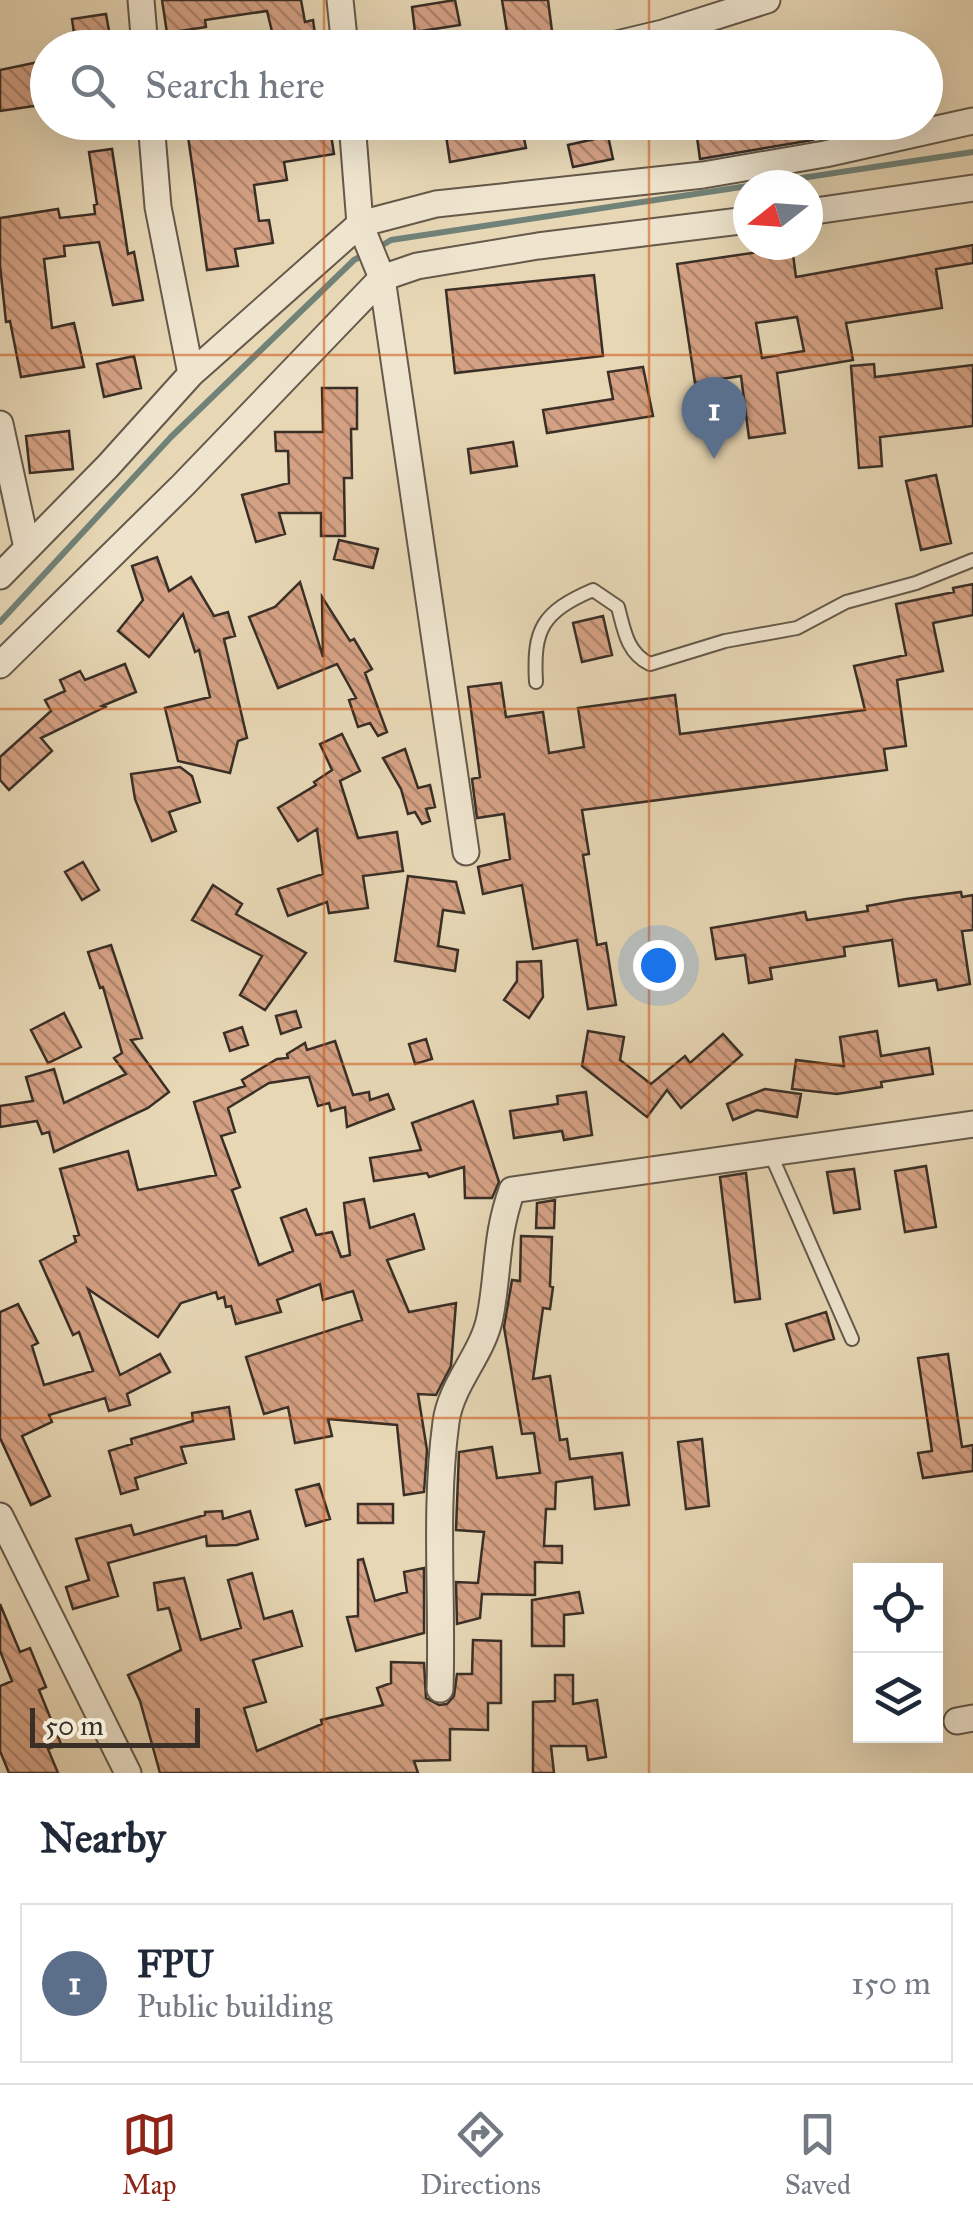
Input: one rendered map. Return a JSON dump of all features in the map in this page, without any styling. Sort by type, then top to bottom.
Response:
[{"type":"street","points":[[141,0],[144,30]]},
{"type":"street","points":[[340,0],[343,30]]},
{"type":"street","points":[[675,30],[767,0]]},
{"type":"street","points":[[943,128],[973,121]]},
{"type":"street","points":[[152,140],[158,207],[191,374]]},
{"type":"street","points":[[353,140],[360,224],[382,278],[466,852]]},
{"type":"street","points":[[0,576],[191,374],[360,224],[436,204],[703,175],[888,140]]},
{"type":"street","points":[[823,210],[973,188]]},
{"type":"street","points":[[0,665],[183,484],[382,278],[417,266],[538,246],[733,222]]},
{"type":"street","points":[[0,424],[27,548]]},
{"type":"street","points":[[440,1689],[446,1421],[490,1321],[500,1224],[512,1190],[973,1124]]},
{"type":"street","points":[[0,1516],[128,1773]]},
{"type":"lane","points":[[536,682],[534,646],[546,620],[566,602],[592,590],[618,607],[637,658],[650,664],[725,641],[797,628],[846,602],[973,560]]},
{"type":"lane","points":[[771,1154],[852,1339]]},
{"type":"building","points":[[162,0],[301,0],[305,22],[313,20],[314,30],[272,30],[267,11],[205,20],[206,27],[167,30]]},
{"type":"building","points":[[455,0],[460,25],[415,30],[412,7]]},
{"type":"building","points":[[502,0],[548,0],[552,30],[507,30]]},
{"type":"building","points":[[106,14],[109,30],[74,30],[72,19]]},
{"type":"building","points":[[30,64],[30,107],[0,111],[0,70]]},
{"type":"building","points":[[189,140],[332,140],[334,154],[284,162],[287,180],[254,185],[259,221],[269,220],[273,243],[235,249],[238,266],[207,270]]},
{"type":"building","points":[[447,140],[524,140],[526,148],[450,162]]},
{"type":"building","points":[[609,140],[613,159],[573,167],[568,145]]},
{"type":"building","points":[[697,140],[813,140],[700,159]]},
{"type":"building","points":[[112,149],[128,254],[134,252],[143,300],[113,305],[99,242],[64,246],[65,256],[44,259],[52,328],[74,323],[84,367],[21,377],[10,321],[6,322],[0,218],[58,209],[60,218],[95,214],[89,152]]},
{"type":"building","points":[[973,245],[973,263],[936,269],[942,308],[846,323],[853,360],[777,373],[785,433],[749,438],[741,376],[695,383],[677,264],[733,256],[733,260],[794,260],[796,277]],"holes":[[[797,317],[804,351],[762,358],[756,323]]]},
{"type":"building","points":[[594,275],[603,356],[455,373],[446,290]]},
{"type":"building","points":[[134,356],[141,388],[104,397],[97,364]]},
{"type":"building","points":[[874,364],[875,377],[973,365],[973,426],[880,437],[882,466],[859,468],[851,366]]},
{"type":"building","points":[[643,367],[653,416],[547,433],[543,410],[613,399],[608,372]]},
{"type":"building","points":[[322,388],[357,388],[357,429],[351,429],[352,478],[344,478],[345,536],[321,536],[321,513],[279,513],[285,534],[256,542],[242,495],[289,483],[288,451],[276,451],[275,432],[323,432]]},
{"type":"building","points":[[69,431],[73,469],[30,473],[26,436]]},
{"type":"building","points":[[513,442],[517,466],[471,473],[468,449]]},
{"type":"building","points":[[936,475],[951,543],[921,550],[906,481]]},
{"type":"building","points":[[339,540],[378,549],[373,568],[334,559]]},
{"type":"building","points":[[157,557],[169,591],[191,577],[214,616],[228,612],[235,636],[224,639],[247,738],[238,741],[230,773],[178,761],[165,708],[210,697],[199,650],[195,652],[183,614],[149,657],[118,631],[143,600],[132,566]]},
{"type":"building","points":[[300,582],[323,657],[322,597],[372,669],[365,673],[387,732],[378,736],[370,723],[358,727],[349,700],[356,698],[337,664],[278,688],[249,617],[275,607]]},
{"type":"building","points":[[973,584],[973,615],[933,623],[943,671],[897,680],[906,746],[884,749],[887,770],[582,810],[589,854],[583,855],[597,945],[606,943],[616,1005],[588,1009],[577,940],[533,949],[522,885],[483,894],[478,867],[510,859],[504,814],[477,818],[472,779],[480,777],[468,687],[501,683],[506,717],[543,712],[549,753],[584,747],[578,708],[675,695],[680,734],[865,710],[854,666],[906,655],[896,604]]},
{"type":"building","points":[[603,616],[612,655],[582,662],[573,623]]},
{"type":"building","points":[[125,664],[136,692],[41,738],[52,751],[9,790],[0,780],[0,757],[51,711],[45,700],[65,691],[60,680],[80,671],[85,680]]},
{"type":"building","points":[[342,734],[360,771],[340,781],[358,838],[397,832],[403,871],[363,876],[368,908],[329,913],[327,902],[288,916],[278,889],[323,874],[317,829],[298,841],[278,808],[316,785],[314,782],[332,770],[320,744]]},
{"type":"building","points":[[405,749],[418,788],[430,785],[435,807],[426,809],[430,821],[422,824],[415,812],[408,814],[401,789],[383,758]]},
{"type":"building","points":[[180,767],[192,776],[200,802],[169,812],[176,831],[152,841],[135,799],[131,774]]},
{"type":"building","points":[[83,862],[99,890],[82,900],[65,872]]},
{"type":"building","points":[[408,876],[456,882],[464,913],[443,910],[438,946],[458,950],[455,971],[395,961]]},
{"type":"building","points":[[213,885],[242,904],[236,914],[306,953],[265,1010],[240,995],[262,956],[192,920]]},
{"type":"building","points":[[961,892],[962,897],[973,895],[973,930],[962,931],[970,984],[938,990],[936,980],[899,986],[892,940],[844,947],[845,956],[770,968],[772,979],[749,983],[745,955],[716,959],[711,928],[805,912],[807,920],[868,911],[867,906]]},
{"type":"building","points":[[111,945],[142,1038],[131,1040],[169,1092],[148,1108],[54,1152],[49,1132],[42,1134],[37,1121],[0,1127],[0,1106],[33,1101],[26,1077],[54,1069],[64,1103],[126,1074],[114,1058],[122,1053],[103,987],[100,988],[88,952]]},
{"type":"building","points":[[541,961],[543,997],[529,1018],[504,1000],[517,981],[517,962]]},
{"type":"building","points":[[296,1011],[301,1027],[281,1034],[276,1016]]},
{"type":"building","points":[[64,1013],[81,1047],[48,1063],[31,1030]]},
{"type":"building","points":[[242,1027],[248,1045],[230,1051],[224,1033]]},
{"type":"building","points":[[588,1031],[624,1037],[620,1060],[651,1084],[685,1056],[690,1063],[723,1034],[742,1055],[681,1108],[667,1090],[647,1117],[582,1066]]},
{"type":"building","points":[[877,1031],[881,1056],[929,1048],[933,1074],[837,1094],[792,1089],[796,1060],[844,1066],[840,1037]]},
{"type":"building","points":[[426,1039],[432,1059],[415,1064],[409,1044]]},
{"type":"building","points":[[335,1041],[353,1095],[369,1092],[370,1100],[388,1094],[394,1109],[347,1127],[345,1107],[331,1111],[329,1103],[318,1106],[309,1077],[269,1083],[228,1108],[235,1132],[221,1136],[240,1187],[232,1190],[259,1265],[293,1251],[281,1218],[306,1209],[316,1235],[332,1232],[341,1257],[350,1255],[344,1203],[364,1199],[370,1228],[414,1214],[424,1249],[387,1260],[409,1312],[456,1303],[451,1366],[436,1395],[418,1394],[427,1450],[424,1492],[404,1495],[397,1425],[328,1419],[332,1436],[295,1443],[288,1407],[264,1414],[246,1357],[362,1320],[353,1291],[323,1300],[320,1284],[277,1300],[281,1312],[236,1324],[231,1306],[226,1307],[224,1297],[218,1299],[216,1292],[181,1303],[158,1337],[88,1289],[120,1375],[160,1354],[170,1372],[127,1394],[130,1405],[109,1411],[105,1398],[49,1415],[52,1422],[22,1436],[50,1496],[31,1505],[0,1438],[0,1312],[18,1304],[38,1343],[32,1346],[44,1385],[93,1371],[79,1332],[73,1335],[40,1261],[76,1242],[74,1236],[79,1235],[60,1169],[128,1151],[138,1190],[216,1175],[194,1102],[245,1086],[242,1080],[277,1059],[288,1058],[287,1054],[305,1043],[307,1050]]},
{"type":"building","points":[[765,1089],[801,1094],[797,1117],[757,1110],[733,1120],[727,1104]]},
{"type":"building","points":[[586,1092],[592,1135],[564,1140],[562,1131],[514,1138],[510,1111],[558,1104],[557,1096]]},
{"type":"building","points":[[473,1101],[499,1182],[492,1198],[465,1198],[464,1167],[429,1177],[427,1173],[374,1181],[370,1158],[421,1150],[412,1123]]},
{"type":"building","points":[[926,1166],[936,1227],[905,1232],[895,1171]]},
{"type":"building","points":[[854,1169],[860,1209],[834,1213],[827,1172]]},
{"type":"building","points":[[746,1173],[760,1299],[735,1302],[720,1177]]},
{"type":"building","points":[[555,1200],[554,1228],[536,1228],[537,1203]]},
{"type":"building","points":[[521,1236],[552,1237],[553,1287],[550,1309],[543,1308],[533,1379],[550,1376],[560,1440],[567,1439],[570,1459],[622,1453],[629,1505],[595,1509],[592,1477],[556,1482],[555,1509],[546,1509],[544,1546],[562,1546],[562,1563],[535,1562],[535,1595],[482,1594],[480,1618],[457,1624],[456,1582],[478,1583],[484,1532],[456,1530],[459,1452],[492,1447],[497,1478],[540,1473],[534,1433],[522,1434],[504,1327],[512,1280],[520,1281]]},
{"type":"building","points":[[826,1312],[834,1339],[794,1351],[786,1324]]},
{"type":"building","points":[[948,1354],[962,1447],[973,1445],[973,1471],[923,1478],[918,1453],[932,1451],[918,1358]]},
{"type":"building","points":[[229,1407],[234,1439],[181,1447],[186,1463],[135,1478],[138,1489],[121,1494],[109,1451],[132,1444],[131,1439],[193,1421],[192,1413]]},
{"type":"building","points":[[702,1439],[709,1506],[686,1509],[678,1442]]},
{"type":"building","points":[[319,1484],[330,1519],[306,1526],[296,1490]]},
{"type":"building","points":[[358,1504],[393,1504],[393,1523],[358,1523]]},
{"type":"building","points":[[222,1511],[223,1519],[250,1511],[258,1539],[237,1545],[207,1546],[206,1536],[108,1563],[118,1596],[73,1609],[66,1587],[89,1580],[76,1539],[131,1525],[134,1535],[205,1512]]},
{"type":"building","points":[[363,1559],[375,1601],[407,1592],[404,1572],[424,1568],[424,1633],[356,1651],[347,1617],[358,1616],[358,1560]]},
{"type":"building","points":[[252,1573],[264,1619],[292,1611],[302,1646],[253,1660],[266,1702],[244,1708],[257,1751],[322,1724],[321,1720],[383,1705],[377,1688],[391,1683],[391,1662],[424,1663],[426,1698],[439,1705],[447,1704],[454,1696],[457,1674],[472,1674],[473,1640],[501,1641],[501,1703],[488,1703],[488,1730],[450,1729],[450,1760],[414,1761],[418,1773],[160,1773],[140,1701],[128,1675],[181,1650],[169,1608],[158,1610],[154,1583],[184,1578],[201,1640],[241,1628],[228,1580]]},
{"type":"building","points":[[579,1592],[583,1613],[564,1615],[564,1646],[532,1646],[532,1600]]},
{"type":"building","points":[[0,1604],[20,1652],[30,1648],[46,1687],[39,1690],[61,1744],[48,1749],[58,1773],[9,1773],[0,1751],[0,1686],[12,1681],[0,1651]]},
{"type":"building","points":[[555,1675],[573,1675],[573,1704],[597,1700],[606,1757],[588,1760],[586,1746],[551,1746],[554,1773],[533,1773],[533,1702],[555,1701]]},
{"type":"waterway","points":[[823,175],[973,152]]},
{"type":"waterway","points":[[376,249],[391,240],[733,188]]},
{"type":"waterway","points":[[0,622],[171,437],[354,260],[365,254]]},
{"type":"place","name":"FPU","points":[[714,459]]}]
